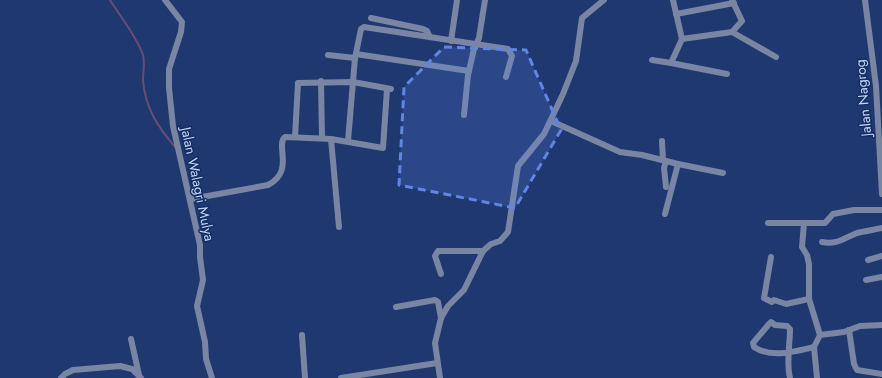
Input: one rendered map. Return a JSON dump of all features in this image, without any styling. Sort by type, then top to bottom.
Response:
[{"type":"street","name":"Jalan Walagri Mulya","points":[[165,0],[182,22],[181,32],[169,70],[169,88],[173,126],[191,199],[200,245],[200,258],[204,280],[197,306],[205,342],[206,359],[212,378]]},
{"type":"street","points":[[451,41],[456,0]]},
{"type":"street","points":[[464,115],[469,71],[479,38],[485,0]]},
{"type":"street","points":[[440,378],[435,343],[442,318],[448,306],[465,289],[483,251],[490,244],[500,241],[508,232],[518,166],[539,140],[551,121],[576,60],[582,18],[604,0]]},
{"type":"street","points":[[671,63],[682,39],[673,0]]},
{"type":"street","name":"Jalan Nagrog","points":[[865,0],[879,109],[882,194]]},
{"type":"street","points":[[676,14],[733,2],[742,22],[732,32]]},
{"type":"street","points":[[371,18],[423,29],[427,31],[430,37]]},
{"type":"street","points":[[348,141],[356,56],[360,29],[364,27],[476,44],[510,51],[512,56],[506,77]]},
{"type":"street","points":[[682,39],[732,32],[776,56]]},
{"type":"street","points":[[328,55],[356,56],[469,71]]},
{"type":"street","points":[[652,60],[727,74]]},
{"type":"street","points":[[191,199],[268,185],[275,181],[280,177],[283,168],[283,139],[295,136],[322,138],[384,147],[389,89],[353,82],[321,81],[298,83],[295,136]]},
{"type":"street","points":[[321,81],[322,138]]},
{"type":"street","points":[[551,121],[620,152],[642,155],[723,173]]},
{"type":"street","points":[[331,139],[339,227]]},
{"type":"street","points":[[662,141],[666,187]]},
{"type":"street","points":[[665,214],[678,164]]},
{"type":"street","points":[[768,224],[826,223],[833,214],[854,210],[882,210]]},
{"type":"street","points":[[804,223],[802,247],[807,255],[809,264],[809,300],[820,335],[814,347],[817,378]]},
{"type":"street","points":[[822,242],[842,242],[848,237],[862,232],[882,228]]},
{"type":"street","points":[[441,274],[436,256],[438,251],[483,251]]},
{"type":"street","points":[[868,260],[882,256]]},
{"type":"street","points":[[771,257],[764,298],[772,302],[774,300],[786,304],[809,300]]},
{"type":"street","points":[[866,280],[882,277]]},
{"type":"street","points":[[396,307],[436,300],[438,302],[442,318]]},
{"type":"street","points":[[790,378],[788,373],[790,353],[790,329],[787,326],[770,323],[753,345],[757,349],[772,353],[790,353],[814,347]]},
{"type":"street","points":[[820,335],[849,330],[860,326],[882,325]]},
{"type":"street","points":[[849,330],[854,364],[857,370],[882,374]]},
{"type":"street","points":[[302,335],[305,378]]},
{"type":"street","points":[[131,338],[140,377]]},
{"type":"street","points":[[341,378],[437,363]]},
{"type":"street","points":[[61,378],[73,370],[120,366],[132,370],[140,377]]},
{"type":"highlighted area","points":[[444,47],[526,50],[561,130],[515,208],[399,185],[404,87]]},
{"type":"waterway","points":[[110,0],[140,48],[144,58],[143,80],[146,99],[153,116],[175,147]]}]
